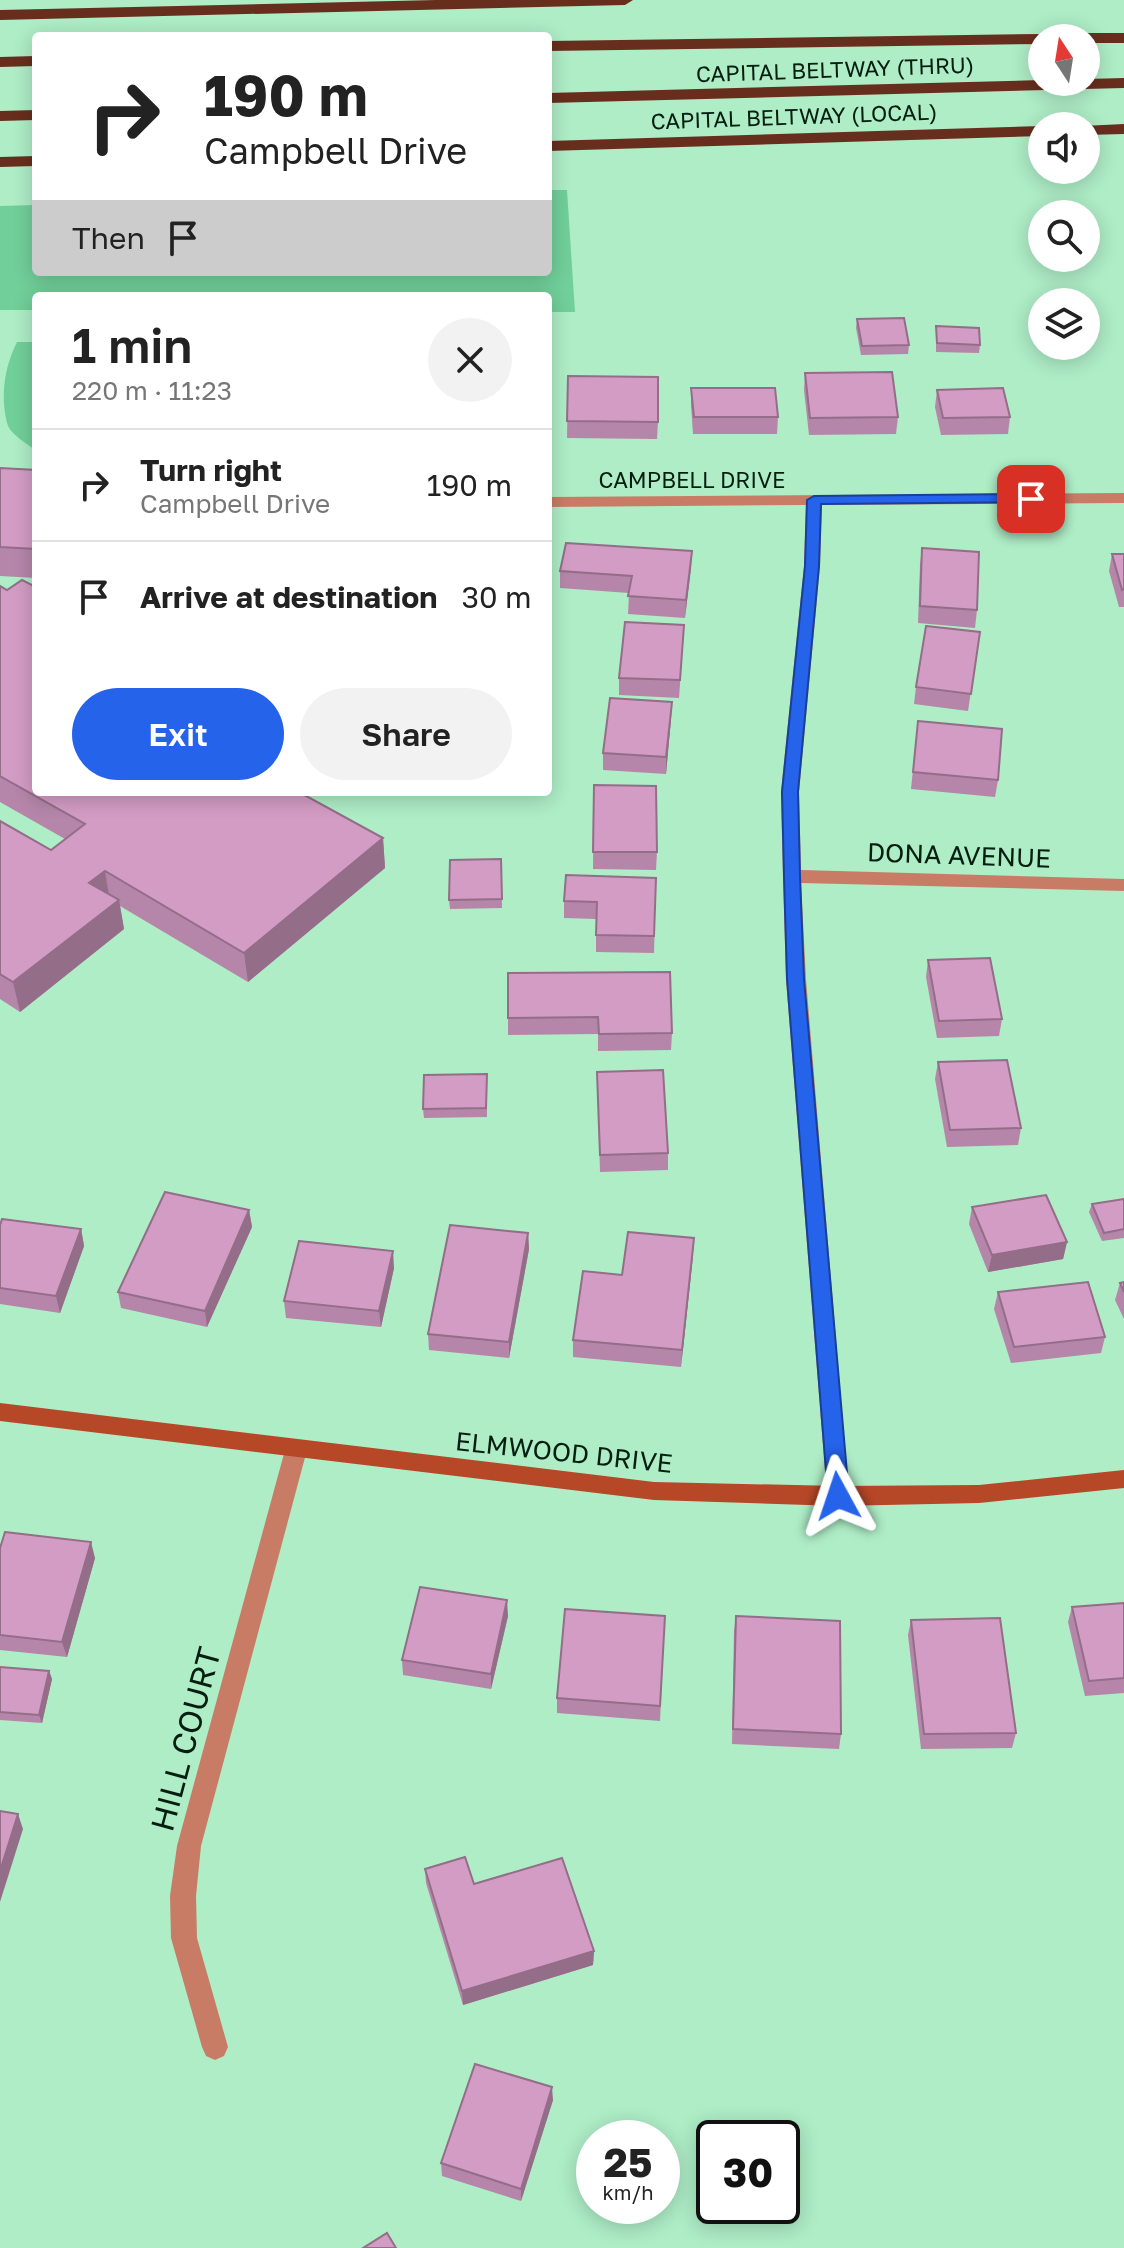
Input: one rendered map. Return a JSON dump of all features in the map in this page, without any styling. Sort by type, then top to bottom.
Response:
[{"type":"highway","points":[[0,15],[625,0]]},
{"type":"highway","points":[[1100,38],[1124,38]]},
{"type":"highway","name":"CAPITAL BELTWAY (THRU)","points":[[552,46],[1028,39]]},
{"type":"highway","points":[[0,62],[32,61]]},
{"type":"highway","name":"CAPITAL BELTWAY (THRU)","points":[[552,98],[1124,83]]},
{"type":"highway","points":[[0,116],[32,115]]},
{"type":"highway","points":[[1100,130],[1124,129]]},
{"type":"highway","name":"CAPITAL BELTWAY (LOCAL)","points":[[552,146],[1028,131]]},
{"type":"highway","points":[[0,162],[32,161]]},
{"type":"street","name":"CAMPBELL DRIVE","points":[[552,502],[1124,498]]},
{"type":"street","points":[[814,500],[812,566],[790,792],[792,876],[796,979],[838,1496]]},
{"type":"street","name":"DONA AVENUE","points":[[792,876],[1124,885]]},
{"type":"street","name":"ELMWOOD DRIVE","points":[[0,1412],[654,1491],[838,1496],[979,1494],[1124,1479]]},
{"type":"street","name":"HILL COURT","points":[[215,2047],[184,1938],[183,1896],[189,1846],[296,1450]]},
{"type":"green space","points":[[552,190],[567,190],[575,312],[552,312],[552,292],[32,292],[32,310],[0,310],[0,206],[32,205],[32,276],[552,276]]},
{"type":"green space","points":[[17,342],[32,342],[32,448],[8,426],[4,405],[9,362]]},
{"type":"building","points":[[904,318],[909,345],[862,346],[857,319]]},
{"type":"building","points":[[936,326],[979,328],[980,345],[937,343]]},
{"type":"building","points":[[892,372],[898,417],[810,418],[805,373]]},
{"type":"building","points":[[568,376],[658,377],[658,422],[567,421]]},
{"type":"building","points":[[691,388],[775,388],[778,417],[694,417]]},
{"type":"building","points":[[1003,388],[1010,417],[943,418],[937,390]]},
{"type":"building","points":[[0,468],[32,470],[32,549],[0,547]]},
{"type":"building","points":[[566,543],[692,551],[686,600],[628,596],[632,576],[560,571]]},
{"type":"building","points":[[922,548],[979,552],[977,610],[920,606]]},
{"type":"building","points":[[1112,554],[1124,554],[1122,590]]},
{"type":"building","points":[[22,580],[32,585],[32,794],[0,776],[0,586],[7,590]]},
{"type":"building","points":[[625,622],[684,625],[680,680],[619,678]]},
{"type":"building","points":[[926,626],[980,632],[971,694],[916,687]]},
{"type":"building","points":[[610,698],[672,702],[666,757],[603,753]]},
{"type":"building","points":[[918,721],[1002,729],[998,780],[913,772]]},
{"type":"building","points":[[594,785],[656,786],[657,852],[593,852]]},
{"type":"building","points":[[35,796],[306,796],[383,838],[244,953],[105,871],[89,883],[119,900],[13,982],[0,974],[0,821],[51,850],[85,824]]},
{"type":"building","points":[[501,859],[502,899],[449,900],[450,860]]},
{"type":"building","points":[[566,875],[656,878],[654,936],[596,935],[597,902],[564,901]]},
{"type":"building","points":[[990,958],[1002,1019],[939,1021],[928,960]]},
{"type":"building","points":[[670,972],[672,1033],[599,1034],[598,1017],[508,1018],[508,973]]},
{"type":"building","points":[[1007,1060],[1021,1128],[950,1130],[938,1062]]},
{"type":"building","points":[[663,1070],[668,1153],[600,1155],[597,1072]]},
{"type":"building","points":[[487,1074],[486,1108],[423,1109],[424,1075]]},
{"type":"building","points":[[165,1192],[249,1210],[205,1311],[118,1292]]},
{"type":"building","points":[[1046,1195],[1067,1242],[992,1255],[972,1207]]},
{"type":"building","points":[[1124,1199],[1124,1229],[1104,1233],[1092,1204]]},
{"type":"building","points":[[2,1219],[81,1229],[56,1296],[0,1288]]},
{"type":"building","points":[[450,1225],[528,1233],[509,1342],[428,1334]]},
{"type":"building","points":[[628,1232],[694,1238],[682,1350],[573,1340],[583,1271],[622,1275]]},
{"type":"building","points":[[299,1241],[393,1251],[379,1311],[284,1301]]},
{"type":"building","points":[[1088,1282],[1105,1337],[1014,1347],[998,1292]]},
{"type":"building","points":[[5,1532],[91,1542],[62,1642],[0,1635],[0,1548]]},
{"type":"building","points":[[420,1587],[507,1600],[491,1674],[402,1660]]},
{"type":"building","points":[[1124,1603],[1124,1678],[1089,1681],[1072,1607]]},
{"type":"building","points":[[565,1609],[665,1616],[660,1706],[557,1698]]},
{"type":"building","points":[[736,1616],[840,1621],[841,1734],[733,1729]]},
{"type":"building","points":[[1000,1618],[1016,1733],[924,1734],[911,1620]]},
{"type":"building","points":[[0,1667],[49,1671],[39,1715],[0,1712]]},
{"type":"building","points":[[0,1811],[18,1814],[0,1871]]},
{"type":"building","points":[[465,1857],[474,1884],[562,1858],[594,1951],[462,1991],[425,1869]]},
{"type":"building","points":[[475,2064],[552,2087],[521,2189],[441,2163]]},
{"type":"building","points":[[387,2233],[396,2248],[363,2248]]},
{"type":"route","points":[[838,1496],[796,979],[792,876],[790,792],[812,566],[814,500],[1031,499]]}]
